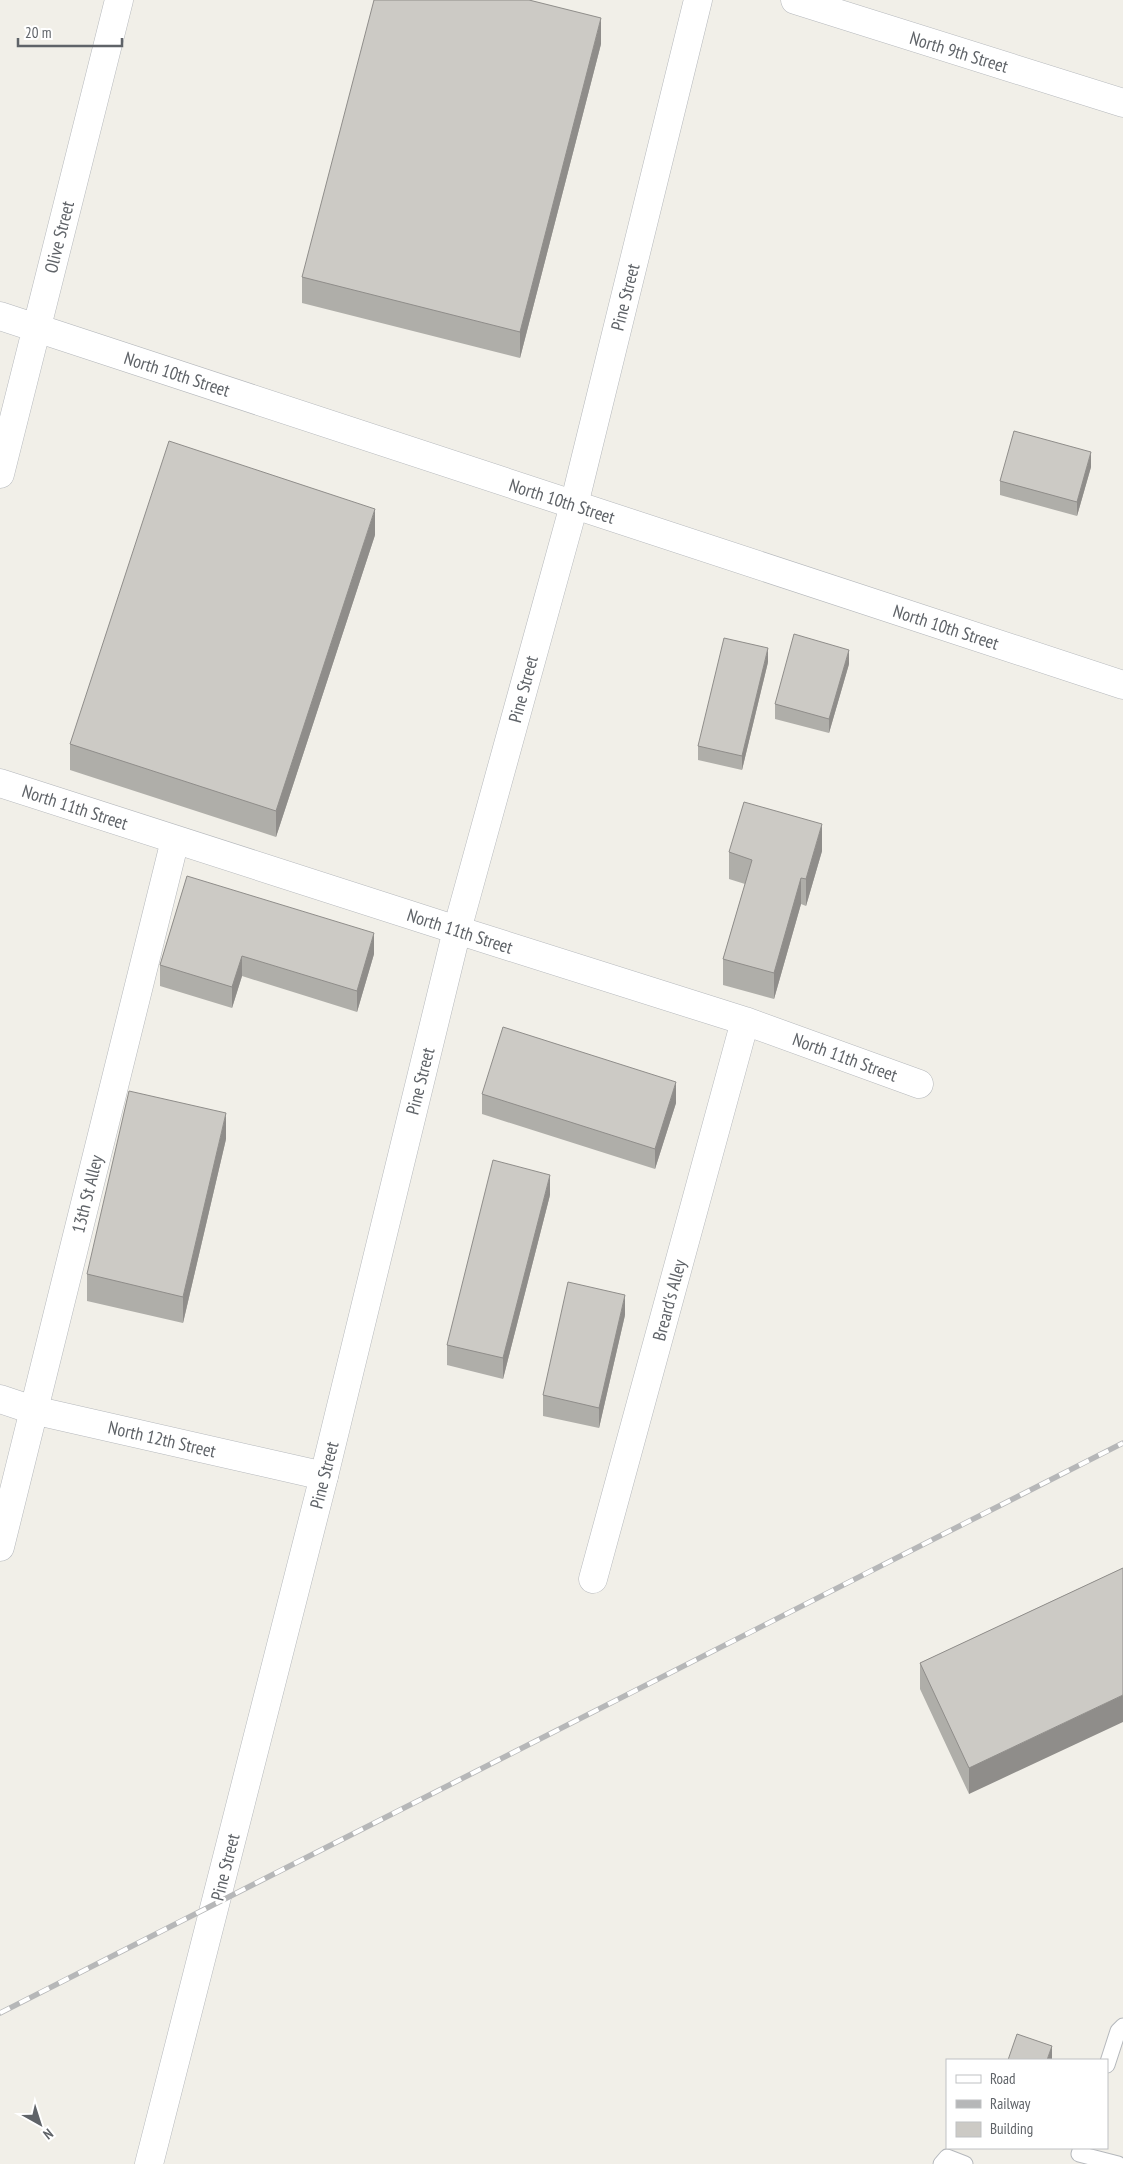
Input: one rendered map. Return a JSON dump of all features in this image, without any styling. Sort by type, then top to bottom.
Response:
[{"type":"street","name":"Olive Street","points":[[0,474],[119,0]]},
{"type":"street","name":"Pine Street","points":[[150,2164],[324,1476],[457,930],[574,505],[698,0]]},
{"type":"street","name":"North 9th Street","points":[[795,0],[1123,103]]},
{"type":"street","name":"North 10th Street","points":[[0,316],[1123,685]]},
{"type":"street","name":"North 11th Street","points":[[0,783],[746,1021],[919,1084]]},
{"type":"street","name":"13th St Alley","points":[[0,1547],[175,840]]},
{"type":"street","name":"Breard's Alley","points":[[594,1579],[746,1021]]},
{"type":"street","name":"North 12th Street","points":[[0,1399],[33,1410],[324,1476]]},
{"type":"lane","points":[[1108,2063],[1118,2031],[1123,2026]]},
{"type":"lane","points":[[1081,2149],[1079,2154],[1097,2161],[1118,2164]]},
{"type":"lane","points":[[941,2164],[948,2157],[965,2164]]},
{"type":"building","points":[[374,0],[529,0],[601,18],[520,332],[302,277]]},
{"type":"building","points":[[1014,431],[1091,452],[1077,502],[1000,481]]},
{"type":"building","points":[[169,441],[375,509],[276,811],[70,744]]},
{"type":"building","points":[[794,634],[849,650],[829,719],[775,704]]},
{"type":"building","points":[[724,638],[768,648],[742,756],[698,746]]},
{"type":"building","points":[[744,802],[822,824],[806,879],[801,878],[774,973],[723,959],[752,860],[729,852]]},
{"type":"building","points":[[187,876],[374,933],[357,991],[242,956],[232,987],[160,965]]},
{"type":"building","points":[[503,1027],[676,1082],[655,1149],[482,1094]]},
{"type":"building","points":[[129,1091],[226,1113],[183,1297],[87,1274]]},
{"type":"building","points":[[493,1160],[550,1175],[503,1358],[447,1345]]},
{"type":"building","points":[[568,1282],[625,1295],[599,1408],[543,1395]]},
{"type":"building","points":[[1123,1568],[1123,1695],[969,1768],[920,1663]]},
{"type":"building","points":[[1017,2034],[1052,2046],[1047,2059],[1008,2059]]},
{"type":"railway","points":[[0,2013],[1123,1443]]}]
